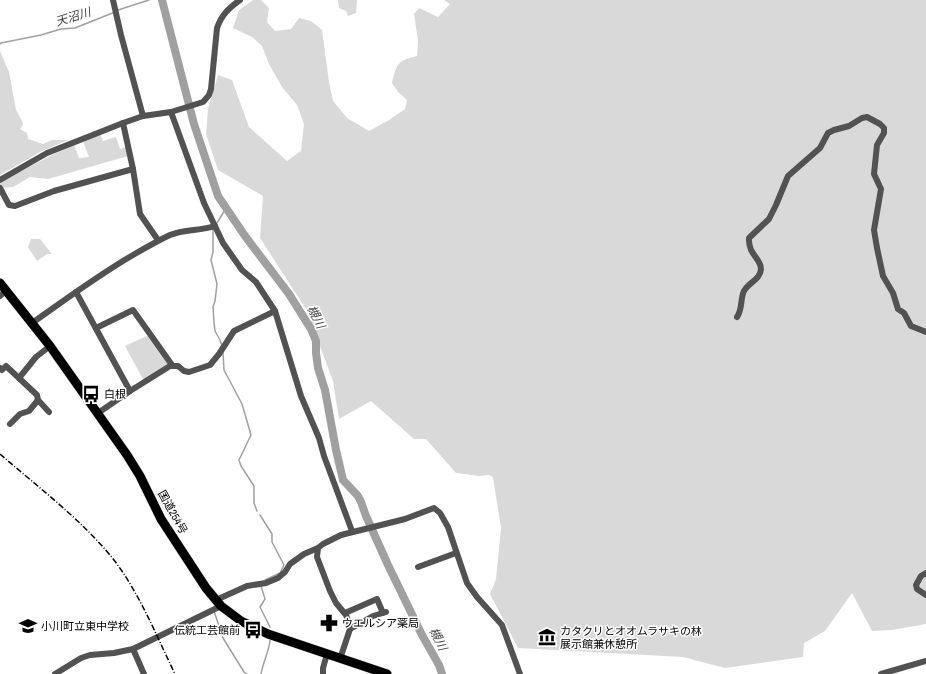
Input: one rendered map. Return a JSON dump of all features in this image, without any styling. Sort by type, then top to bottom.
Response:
[{"type":"highway","name":"国道254号","points":[[0,283],[3,293],[32,323],[50,346],[128,455],[172,537],[206,588],[218,603],[232,615],[252,627],[386,674]]},
{"type":"street","points":[[113,0],[143,116]]},
{"type":"street","points":[[0,180],[47,153],[123,123],[143,116],[173,112],[201,102],[209,95],[211,89],[217,28],[224,13],[231,3],[240,0]]},
{"type":"street","points":[[173,112],[204,203],[214,226],[229,253],[242,270],[256,282],[275,311],[301,396],[319,438],[324,456],[356,531]]},
{"type":"street","points":[[737,317],[741,311],[744,291],[758,278],[761,269],[759,262],[749,246],[749,238],[769,219],[788,176],[816,152],[828,133],[849,126],[862,118],[867,117],[884,128],[884,133],[878,144],[874,174],[881,189],[874,230],[883,276],[893,293],[898,309],[904,313],[911,326],[926,332]]},
{"type":"street","points":[[123,123],[133,169],[140,214],[158,240]]},
{"type":"street","points":[[0,188],[9,205],[15,206],[54,191],[133,169]]},
{"type":"street","points":[[32,323],[76,292],[158,240],[172,234],[202,230],[214,226]]},
{"type":"street","points":[[76,292],[130,391]]},
{"type":"street","points":[[96,328],[133,310],[172,365]]},
{"type":"street","points":[[98,414],[130,391],[172,365],[178,366],[184,371],[189,372],[210,365],[234,331],[275,311]]},
{"type":"street","points":[[19,378],[36,357],[50,346]]},
{"type":"street","points":[[0,368],[2,370],[6,366],[37,395],[38,400],[49,412]]},
{"type":"street","points":[[10,424],[20,414],[29,411],[38,400]]},
{"type":"street","points":[[55,674],[81,658],[90,655],[114,653],[133,649],[247,586],[266,583],[278,578],[285,572],[290,564],[304,554],[318,548],[331,539],[341,535],[405,519],[431,508],[437,509],[448,527],[467,583],[477,597],[502,624],[520,674]]},
{"type":"street","points":[[318,548],[317,557],[330,591],[336,604],[345,613],[349,623],[350,629],[340,659]]},
{"type":"street","points":[[418,567],[456,552]]},
{"type":"street","points":[[926,573],[921,576],[916,586],[917,589],[926,595]]},
{"type":"street","points":[[345,613],[377,599],[385,612],[373,616],[350,629]]},
{"type":"street","points":[[133,649],[144,674]]},
{"type":"street","points":[[323,674],[327,654]]},
{"type":"street","points":[[883,674],[926,661]]},
{"type":"shaded area","points":[[253,0],[261,0],[269,8],[267,22],[275,31],[291,29],[299,18],[311,21],[322,30],[333,101],[347,118],[369,131],[405,109],[407,100],[398,92],[392,83],[395,71],[399,64],[402,61],[417,56],[418,40],[414,14],[419,8],[438,17],[450,4],[444,0],[926,0],[926,624],[892,630],[872,631],[852,593],[825,631],[804,643],[803,657],[725,668],[683,657],[518,648],[490,594],[496,579],[501,528],[493,477],[489,475],[479,476],[456,473],[426,439],[414,439],[371,401],[339,419],[333,381],[306,309],[260,238],[263,196],[218,170],[206,134],[208,109],[218,75],[232,80],[249,127],[287,161],[301,151],[304,124],[297,105],[282,87],[269,64],[262,46],[252,37],[233,28],[239,10]]},
{"type":"shaded area","points":[[338,0],[357,0],[356,13],[348,16],[346,11],[339,8]]},
{"type":"shaded area","points":[[0,51],[9,72],[16,110],[22,121],[23,125],[20,129],[27,133],[28,139],[43,144],[52,140],[68,140],[40,152],[0,175]]},
{"type":"shaded area","points":[[100,134],[103,141],[116,137],[120,149],[126,147],[128,156],[48,179],[30,177],[13,187],[2,188],[0,185],[1,182],[74,145],[79,158],[89,157],[83,141]]},
{"type":"shaded area","points":[[31,239],[40,239],[52,254],[47,254],[37,261],[28,247]]},
{"type":"shaded area","points":[[149,335],[168,362],[168,365],[144,381],[125,346]]},
{"type":"waterway","name":"天沼川","points":[[118,10],[149,0]]},
{"type":"waterway","name":"槻川","points":[[162,0],[194,124],[218,196],[245,236],[289,294],[311,329],[316,341],[318,368],[325,390],[343,480],[358,496],[388,565],[422,635],[439,665],[442,674]]},
{"type":"waterway","name":"天沼川","points":[[0,44],[61,29],[75,28],[115,12]]},
{"type":"waterway","points":[[217,223],[226,208]]},
{"type":"waterway","points":[[213,229],[213,252],[211,260],[217,284],[213,307],[214,322],[215,331],[222,346]]},
{"type":"waterway","points":[[223,353],[224,370],[242,404],[251,435],[239,460],[241,466],[254,486],[254,503],[257,511]]},
{"type":"waterway","points":[[260,515],[272,534],[272,542],[284,565],[280,573],[265,580]]},
{"type":"waterway","points":[[261,586],[265,599],[260,607],[270,627]]},
{"type":"waterway","points":[[214,611],[223,638],[244,672],[247,674]]},
{"type":"waterway","points":[[261,674],[270,640]]},
{"type":"railway","points":[[0,454],[77,520],[105,549],[117,564],[134,590],[175,674]]},
{"type":"place","name":"白根","points":[[91,394]]},
{"type":"place","name":"ウエルシア薬局","points":[[329,623]]},
{"type":"place","name":"小川町立東中学校","points":[[28,626]]},
{"type":"place","name":"伝統工芸館前","points":[[253,630]]},
{"type":"place","name":"カタクリとオオムラサキの林 展示館兼休憩所","points":[[547,637]]}]
